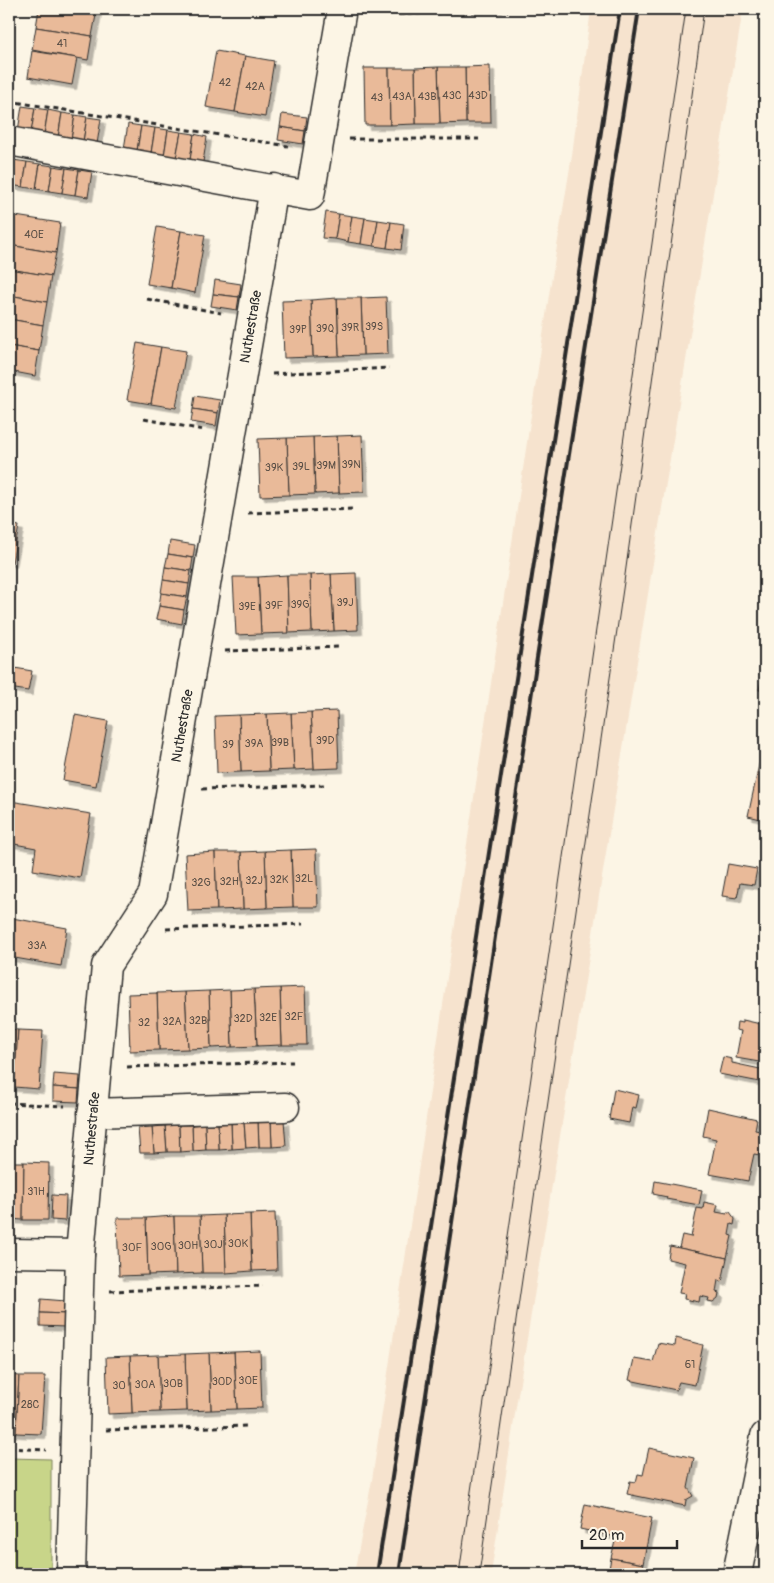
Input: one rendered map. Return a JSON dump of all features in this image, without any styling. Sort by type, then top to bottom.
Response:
[{"type":"street","points":[[9,141],[310,196],[341,12]]},
{"type":"street","name":"Nuthestraße","points":[[72,1574],[80,1254],[106,966],[153,894],[274,188]]},
{"type":"street","points":[[93,1110],[285,1107]]},
{"type":"street","points":[[9,1253],[80,1254]]},
{"type":"street","points":[[737,1574],[765,1436]]},
{"type":"path","points":[[302,9],[341,12],[508,11]]},
{"type":"path","points":[[9,101],[319,145],[479,139]]},
{"type":"path","points":[[147,300],[252,319]]},
{"type":"path","points":[[242,376],[389,368]]},
{"type":"path","points":[[144,420],[232,435]]},
{"type":"path","points":[[218,514],[354,509]]},
{"type":"path","points":[[194,653],[341,647]]},
{"type":"path","points":[[171,790],[326,786]]},
{"type":"path","points":[[134,923],[161,929],[303,924]]},
{"type":"path","points":[[96,1068],[293,1062]]},
{"type":"path","points":[[9,1103],[93,1110]]},
{"type":"path","points":[[79,1292],[263,1286]]},
{"type":"path","points":[[9,1448],[246,1426]]},
{"type":"shaded area","points":[[591,9],[743,9],[516,1407],[491,1574],[354,1574],[372,1480],[549,295],[572,155]]},
{"type":"green space","points":[[9,1458],[51,1459],[51,1574],[9,1574]]},
{"type":"building","points":[[39,9],[97,10],[92,36],[36,27]]},
{"type":"building","points":[[36,27],[92,36],[88,60],[32,50]]},
{"type":"building","points":[[32,51],[77,58],[72,85],[28,77]]},
{"type":"building","points":[[216,51],[245,56],[235,112],[206,107]]},
{"type":"building","points":[[245,56],[274,61],[265,117],[235,112]]},
{"type":"building","points":[[490,66],[491,123],[466,123],[465,67]]},
{"type":"building","points":[[438,67],[465,67],[466,123],[440,124]]},
{"type":"building","points":[[438,67],[440,124],[416,124],[415,68]]},
{"type":"building","points":[[364,68],[389,68],[390,125],[365,125]]},
{"type":"building","points":[[389,68],[415,68],[416,124],[390,125]]},
{"type":"building","points":[[22,106],[35,108],[31,133],[18,131]]},
{"type":"building","points":[[35,108],[48,110],[44,135],[31,133]]},
{"type":"building","points":[[48,110],[62,113],[58,138],[44,135]]},
{"type":"building","points":[[62,113],[75,115],[71,140],[58,138]]},
{"type":"building","points":[[282,114],[307,117],[305,131],[280,127]]},
{"type":"building","points":[[75,115],[87,117],[83,142],[71,140]]},
{"type":"building","points":[[87,117],[101,119],[97,144],[83,142]]},
{"type":"building","points":[[128,124],[141,126],[137,151],[124,149]]},
{"type":"building","points":[[141,126],[155,128],[151,153],[137,151]]},
{"type":"building","points":[[280,127],[305,131],[303,144],[278,140]]},
{"type":"building","points":[[155,128],[168,130],[164,156],[151,153]]},
{"type":"building","points":[[168,130],[181,132],[176,158],[164,156]]},
{"type":"building","points":[[181,132],[194,134],[190,160],[176,158]]},
{"type":"building","points":[[194,134],[207,137],[203,162],[190,160]]},
{"type":"building","points":[[13,160],[27,162],[23,187],[10,185]]},
{"type":"building","points":[[27,162],[40,164],[36,189],[23,187]]},
{"type":"building","points":[[40,164],[53,166],[49,191],[36,189]]},
{"type":"building","points":[[53,166],[66,168],[62,193],[49,191]]},
{"type":"building","points":[[66,168],[79,170],[75,195],[62,193]]},
{"type":"building","points":[[79,170],[92,172],[88,197],[75,195]]},
{"type":"building","points":[[326,212],[339,214],[335,239],[322,238]]},
{"type":"building","points":[[339,214],[352,216],[348,242],[335,239]]},
{"type":"building","points":[[9,215],[60,223],[56,253],[9,245]]},
{"type":"building","points":[[352,216],[365,218],[361,244],[348,242]]},
{"type":"building","points":[[365,218],[378,220],[374,246],[361,244]]},
{"type":"building","points":[[378,220],[391,222],[387,248],[374,246]]},
{"type":"building","points":[[391,222],[404,224],[401,250],[387,248]]},
{"type":"building","points":[[157,227],[181,231],[171,288],[147,284]]},
{"type":"building","points":[[181,231],[205,235],[195,293],[171,288]]},
{"type":"building","points":[[9,245],[56,253],[51,276],[9,269]]},
{"type":"building","points":[[9,269],[51,276],[47,302],[9,295]]},
{"type":"building","points":[[215,280],[241,284],[239,297],[213,294]]},
{"type":"building","points":[[213,294],[239,297],[237,310],[211,306]]},
{"type":"building","points":[[9,295],[47,302],[43,325],[9,319]]},
{"type":"building","points":[[386,297],[388,354],[363,355],[361,298]]},
{"type":"building","points":[[337,298],[361,298],[363,355],[339,356]]},
{"type":"building","points":[[337,298],[339,356],[313,357],[311,300]]},
{"type":"building","points":[[311,300],[313,357],[284,358],[282,301]]},
{"type":"building","points":[[9,319],[43,325],[39,351],[9,346]]},
{"type":"building","points":[[137,343],[161,347],[151,404],[127,400]]},
{"type":"building","points":[[9,346],[39,351],[35,376],[9,371]]},
{"type":"building","points":[[161,347],[186,351],[176,408],[151,404]]},
{"type":"building","points":[[195,396],[220,400],[218,413],[193,409]]},
{"type":"building","points":[[193,409],[218,413],[216,426],[191,422]]},
{"type":"building","points":[[362,435],[364,492],[339,493],[337,436]]},
{"type":"building","points":[[337,436],[339,493],[315,494],[313,437]]},
{"type":"building","points":[[313,437],[315,494],[289,495],[287,438]]},
{"type":"building","points":[[287,438],[289,495],[260,496],[258,439]]},
{"type":"building","points":[[9,524],[19,526],[12,563],[9,562]]},
{"type":"building","points":[[170,541],[195,545],[193,558],[168,554]]},
{"type":"building","points":[[168,554],[193,558],[191,571],[165,567]]},
{"type":"building","points":[[165,567],[191,571],[189,584],[163,580]]},
{"type":"building","points":[[356,573],[358,630],[334,631],[331,574]]},
{"type":"building","points":[[331,574],[334,631],[312,632],[310,575]]},
{"type":"building","points":[[287,575],[289,633],[261,634],[258,577]]},
{"type":"building","points":[[287,575],[310,575],[312,632],[289,633]]},
{"type":"building","points":[[233,577],[258,577],[261,634],[236,635]]},
{"type":"building","points":[[163,580],[189,584],[187,597],[161,593]]},
{"type":"building","points":[[161,593],[187,597],[184,610],[159,606]]},
{"type":"building","points":[[159,606],[184,610],[182,624],[156,619]]},
{"type":"building","points":[[765,661],[765,691],[759,690]]},
{"type":"building","points":[[9,667],[32,671],[28,691],[9,688]]},
{"type":"building","points":[[337,711],[339,768],[314,769],[311,712]]},
{"type":"building","points":[[311,712],[314,769],[294,770],[291,713]]},
{"type":"building","points":[[291,713],[294,770],[269,771],[267,714]]},
{"type":"building","points":[[267,714],[269,771],[241,772],[239,715]]},
{"type":"building","points":[[75,715],[108,721],[96,786],[63,780]]},
{"type":"building","points":[[239,715],[241,772],[217,773],[215,716]]},
{"type":"building","points":[[762,751],[765,752],[765,820],[748,816]]},
{"type":"building","points":[[10,801],[91,814],[80,878],[33,870],[36,848],[9,843]]},
{"type":"building","points":[[316,849],[318,907],[293,907],[291,850]]},
{"type":"building","points":[[291,850],[293,907],[267,908],[265,851]]},
{"type":"building","points":[[265,851],[267,908],[243,909],[241,852]]},
{"type":"building","points":[[215,852],[217,910],[188,911],[185,854]]},
{"type":"building","points":[[215,852],[241,852],[243,909],[217,910]]},
{"type":"building","points":[[728,864],[757,869],[754,885],[740,883],[737,898],[722,896]]},
{"type":"building","points":[[12,918],[67,928],[61,966],[9,957],[9,934]]},
{"type":"building","points":[[305,987],[307,1045],[282,1045],[280,988]]},
{"type":"building","points":[[280,988],[282,1045],[257,1046],[254,989]]},
{"type":"building","points":[[254,989],[257,1046],[232,1047],[230,990]]},
{"type":"building","points":[[230,990],[232,1047],[211,1048],[209,991]]},
{"type":"building","points":[[209,991],[211,1048],[188,1049],[185,992]]},
{"type":"building","points":[[185,992],[188,1049],[159,1050],[157,993]]},
{"type":"building","points":[[157,993],[159,1050],[130,1051],[128,994]]},
{"type":"building","points":[[743,1020],[765,1025],[765,1063],[736,1058],[741,1031],[736,1030],[737,1022],[743,1023]]},
{"type":"building","points":[[9,1029],[18,1030],[14,1087],[9,1087]]},
{"type":"building","points":[[18,1030],[43,1031],[39,1089],[14,1087]]},
{"type":"building","points":[[723,1057],[732,1059],[732,1063],[765,1070],[765,1083],[719,1074]]},
{"type":"building","points":[[54,1074],[80,1076],[79,1089],[53,1087]]},
{"type":"building","points":[[53,1087],[79,1089],[78,1102],[53,1101]]},
{"type":"building","points":[[614,1089],[639,1095],[636,1108],[632,1107],[629,1123],[609,1119]]},
{"type":"building","points":[[708,1108],[757,1119],[755,1130],[765,1132],[765,1150],[760,1152],[760,1155],[754,1154],[748,1181],[709,1174],[716,1139],[703,1136]]},
{"type":"building","points":[[284,1120],[286,1146],[272,1147],[271,1121]]},
{"type":"building","points":[[271,1121],[272,1147],[259,1147],[258,1122]]},
{"type":"building","points":[[244,1122],[246,1148],[232,1149],[231,1123]]},
{"type":"building","points":[[244,1122],[258,1122],[259,1147],[246,1148]]},
{"type":"building","points":[[231,1123],[232,1149],[219,1150],[218,1124]]},
{"type":"building","points":[[205,1124],[206,1150],[193,1151],[192,1125]]},
{"type":"building","points":[[205,1124],[218,1124],[219,1150],[206,1150]]},
{"type":"building","points":[[179,1125],[180,1152],[167,1152],[165,1126]]},
{"type":"building","points":[[179,1125],[192,1125],[193,1151],[180,1152]]},
{"type":"building","points":[[165,1126],[167,1152],[154,1153],[152,1127]]},
{"type":"building","points":[[152,1127],[154,1153],[140,1153],[138,1128]]},
{"type":"building","points":[[9,1162],[24,1162],[23,1220],[9,1219]]},
{"type":"building","points":[[24,1162],[49,1163],[48,1220],[23,1220]]},
{"type":"building","points":[[655,1181],[702,1190],[699,1205],[666,1199],[667,1197],[653,1194]]},
{"type":"building","points":[[52,1195],[66,1196],[65,1221],[51,1220]]},
{"type":"building","points":[[704,1202],[718,1205],[716,1212],[727,1214],[727,1212],[730,1212],[735,1219],[734,1225],[731,1224],[729,1235],[732,1236],[727,1258],[679,1248],[682,1235],[691,1237],[697,1208],[703,1209]]},
{"type":"building","points":[[275,1213],[277,1270],[252,1271],[250,1214]]},
{"type":"building","points":[[250,1214],[252,1271],[226,1273],[224,1215]]},
{"type":"building","points":[[224,1215],[226,1273],[202,1273],[200,1216]]},
{"type":"building","points":[[174,1216],[176,1274],[148,1275],[146,1218]]},
{"type":"building","points":[[174,1216],[200,1216],[202,1273],[176,1274]]},
{"type":"building","points":[[117,1218],[146,1218],[148,1275],[119,1276]]},
{"type":"building","points":[[670,1246],[727,1258],[722,1282],[718,1280],[716,1292],[719,1293],[718,1298],[713,1302],[708,1301],[709,1298],[700,1296],[699,1302],[684,1299],[685,1294],[679,1293],[685,1263],[668,1259]]},
{"type":"building","points":[[41,1299],[66,1301],[66,1314],[40,1313]]},
{"type":"building","points":[[40,1313],[66,1314],[65,1327],[40,1326]]},
{"type":"building","points":[[676,1338],[703,1345],[695,1385],[679,1382],[676,1390],[629,1380],[634,1359],[653,1362],[658,1343],[675,1346]]},
{"type":"building","points":[[260,1351],[262,1408],[237,1409],[234,1352]]},
{"type":"building","points":[[234,1352],[237,1409],[211,1410],[209,1353]]},
{"type":"building","points":[[209,1353],[211,1410],[187,1411],[185,1354]]},
{"type":"building","points":[[185,1354],[187,1411],[160,1412],[158,1355]]},
{"type":"building","points":[[158,1355],[160,1412],[132,1413],[130,1356]]},
{"type":"building","points":[[130,1356],[132,1413],[108,1414],[106,1357]]},
{"type":"building","points":[[9,1375],[19,1376],[16,1433],[9,1432]]},
{"type":"building","points":[[19,1376],[45,1376],[41,1434],[16,1433]]},
{"type":"building","points":[[649,1448],[694,1458],[688,1488],[693,1496],[686,1500],[685,1506],[627,1494],[630,1481],[636,1482],[638,1474],[643,1475]]},
{"type":"building","points":[[585,1504],[652,1518],[643,1564],[611,1558],[616,1537],[580,1529]]},
{"type":"building","points":[[611,1558],[643,1564],[641,1574],[608,1574]]},
{"type":"building","points":[[242,1567],[243,1574],[218,1574],[218,1568]]},
{"type":"building","points":[[218,1568],[218,1574],[192,1574],[192,1569]]},
{"type":"building","points":[[192,1569],[192,1574],[168,1574],[168,1570]]},
{"type":"building","points":[[168,1570],[168,1574],[142,1574],[142,1571]]},
{"type":"building","points":[[142,1571],[142,1574],[113,1574],[113,1572]]},
{"type":"tram line","points":[[459,1574],[686,9]]},
{"type":"tram line","points":[[479,1574],[624,582],[704,9]]},
{"type":"railway","points":[[377,1574],[620,9]]},
{"type":"railway","points":[[399,1574],[537,658],[639,9]]}]
